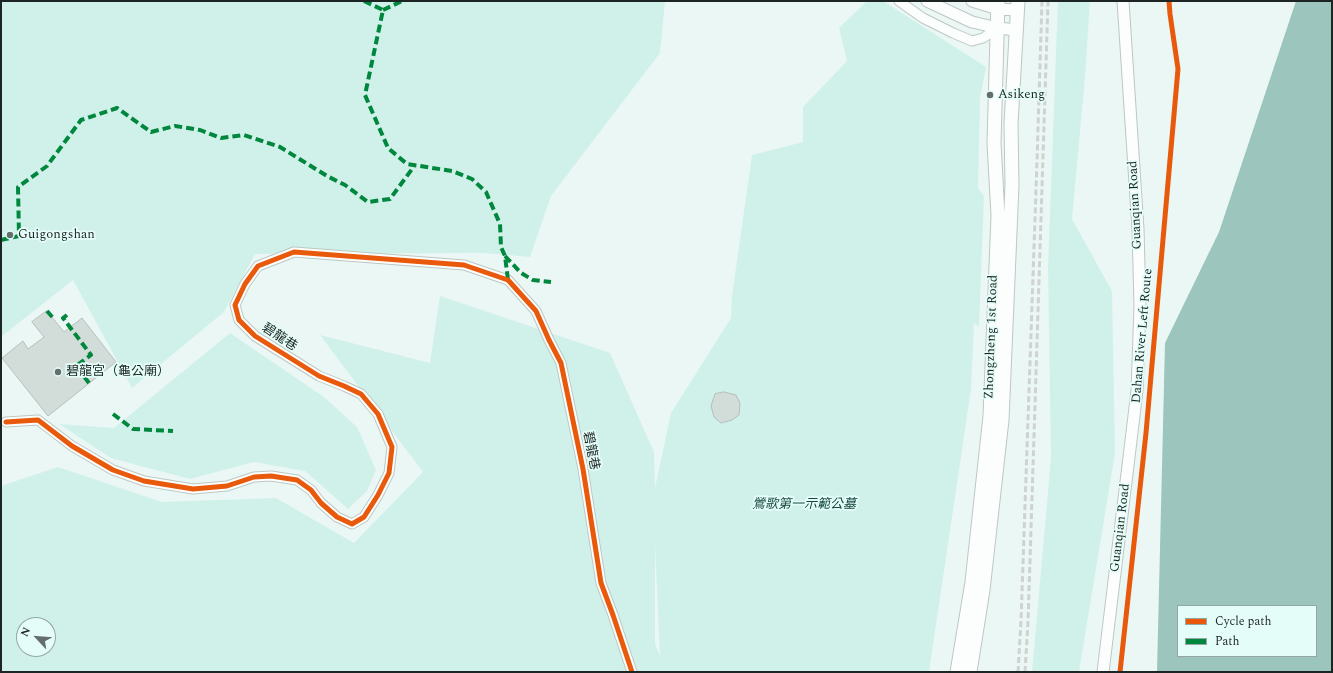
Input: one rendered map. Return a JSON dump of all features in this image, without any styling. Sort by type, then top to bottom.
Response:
[{"type":"main road","name":"Zhongzheng 1st Road","points":[[957,672],[972,582],[990,416],[998,216],[994,143],[998,28],[996,4]]},
{"type":"main road","name":"Zhongzheng 1st Road","points":[[970,672],[983,590],[1002,420],[1012,185],[1012,124],[1017,6]]},
{"type":"street","points":[[900,1],[923,18],[972,41],[983,38],[998,28]]},
{"type":"street","points":[[927,1],[972,22],[998,28],[1016,30]]},
{"type":"street","points":[[972,1],[1017,6]]},
{"type":"street","name":"Guanqian Road","points":[[1103,672],[1137,391],[1140,306],[1138,229],[1123,1]]},
{"type":"street","name":"碧龍巷","points":[[6,422],[38,420],[72,446],[113,470],[144,481],[193,489],[227,486],[254,477],[272,476],[297,480],[311,490],[321,503],[338,517],[352,524],[364,516],[378,495],[389,473],[392,446],[378,414],[361,394],[319,376],[254,336],[239,320],[235,305],[245,284],[258,266],[294,252],[464,265],[508,280],[536,311],[561,363],[583,469],[600,583],[613,615],[632,672]]},
{"type":"green space","points":[[1,1],[665,1],[660,53],[551,196],[530,257],[483,253],[255,254],[224,312],[132,388],[73,280],[1,337]]},
{"type":"green space","name":"鶯歌第一示範公墓","points":[[867,1],[883,1],[986,67],[980,98],[978,188],[984,196],[979,327],[974,323],[971,389],[929,672],[1,672],[1,486],[58,467],[162,502],[276,498],[354,543],[423,472],[320,335],[430,363],[440,296],[610,353],[654,452],[655,488],[671,413],[731,318],[732,296],[752,155],[803,142],[803,107],[847,61],[839,28]],"holes":[[[655,544],[660,656],[655,644]]]},
{"type":"green space","points":[[1058,1],[1090,1],[1085,77],[1072,219],[1112,291],[1115,453],[1079,672],[1032,672],[1051,458],[1048,267]]},
{"type":"green space","points":[[230,333],[324,397],[357,427],[376,470],[367,491],[348,509],[305,471],[254,462],[190,479],[111,458],[59,424],[114,428]]},
{"type":"shaded area","points":[[1296,1],[1332,1],[1332,672],[1157,672],[1165,343],[1219,232]]},
{"type":"building","name":"碧龍宮（龜公廟）","points":[[47,311],[64,332],[82,318],[116,362],[48,416],[2,358],[23,341],[28,349],[44,337],[32,322]]},
{"type":"building","points":[[724,392],[736,395],[740,403],[739,415],[732,420],[721,423],[714,417],[711,406],[715,394]]},
{"type":"railway","points":[[1018,672],[1042,1]]},
{"type":"railway","points":[[1025,672],[1028,622],[1048,1]]},
{"type":"marked path","points":[[364,1],[383,10],[365,95],[388,148],[407,164],[452,171],[472,179],[486,192],[500,224],[501,247],[505,256],[508,280]]},
{"type":"marked path","points":[[383,10],[402,1]]},
{"type":"marked path","points":[[1,240],[19,236],[18,187],[47,166],[81,120],[117,108],[151,132],[175,126],[200,130],[221,138],[244,135],[280,147],[327,176],[345,185],[368,202],[390,199],[415,165]]},
{"type":"marked path","points":[[505,256],[521,273],[533,280],[551,282]]},
{"type":"marked path","points":[[47,311],[54,319]]},
{"type":"marked path","points":[[67,315],[63,318],[91,355],[76,366],[89,383]]},
{"type":"marked path","points":[[113,414],[133,429],[173,431]]},
{"type":"cycle path","name":"Dahan River Left Route","points":[[1120,672],[1146,433],[1178,69],[1169,1]]},
{"type":"cycle path","points":[[6,422],[38,420],[72,446],[113,470],[144,481],[193,489],[227,486],[254,477],[271,476],[297,480],[311,490],[321,503],[337,517],[352,524],[364,517],[378,495],[389,473],[392,447],[378,414],[361,394],[319,376],[255,336],[239,320],[235,305],[245,284],[258,266],[294,252],[464,265],[508,280],[536,311],[561,363],[583,469],[601,583],[632,672]]},
{"type":"place","name":"Asikeng","points":[[990,95]]},
{"type":"place","name":"Guigongshan","points":[[10,235]]},
{"type":"place","name":"碧龍宮（龜公廟）","points":[[58,372]]}]
